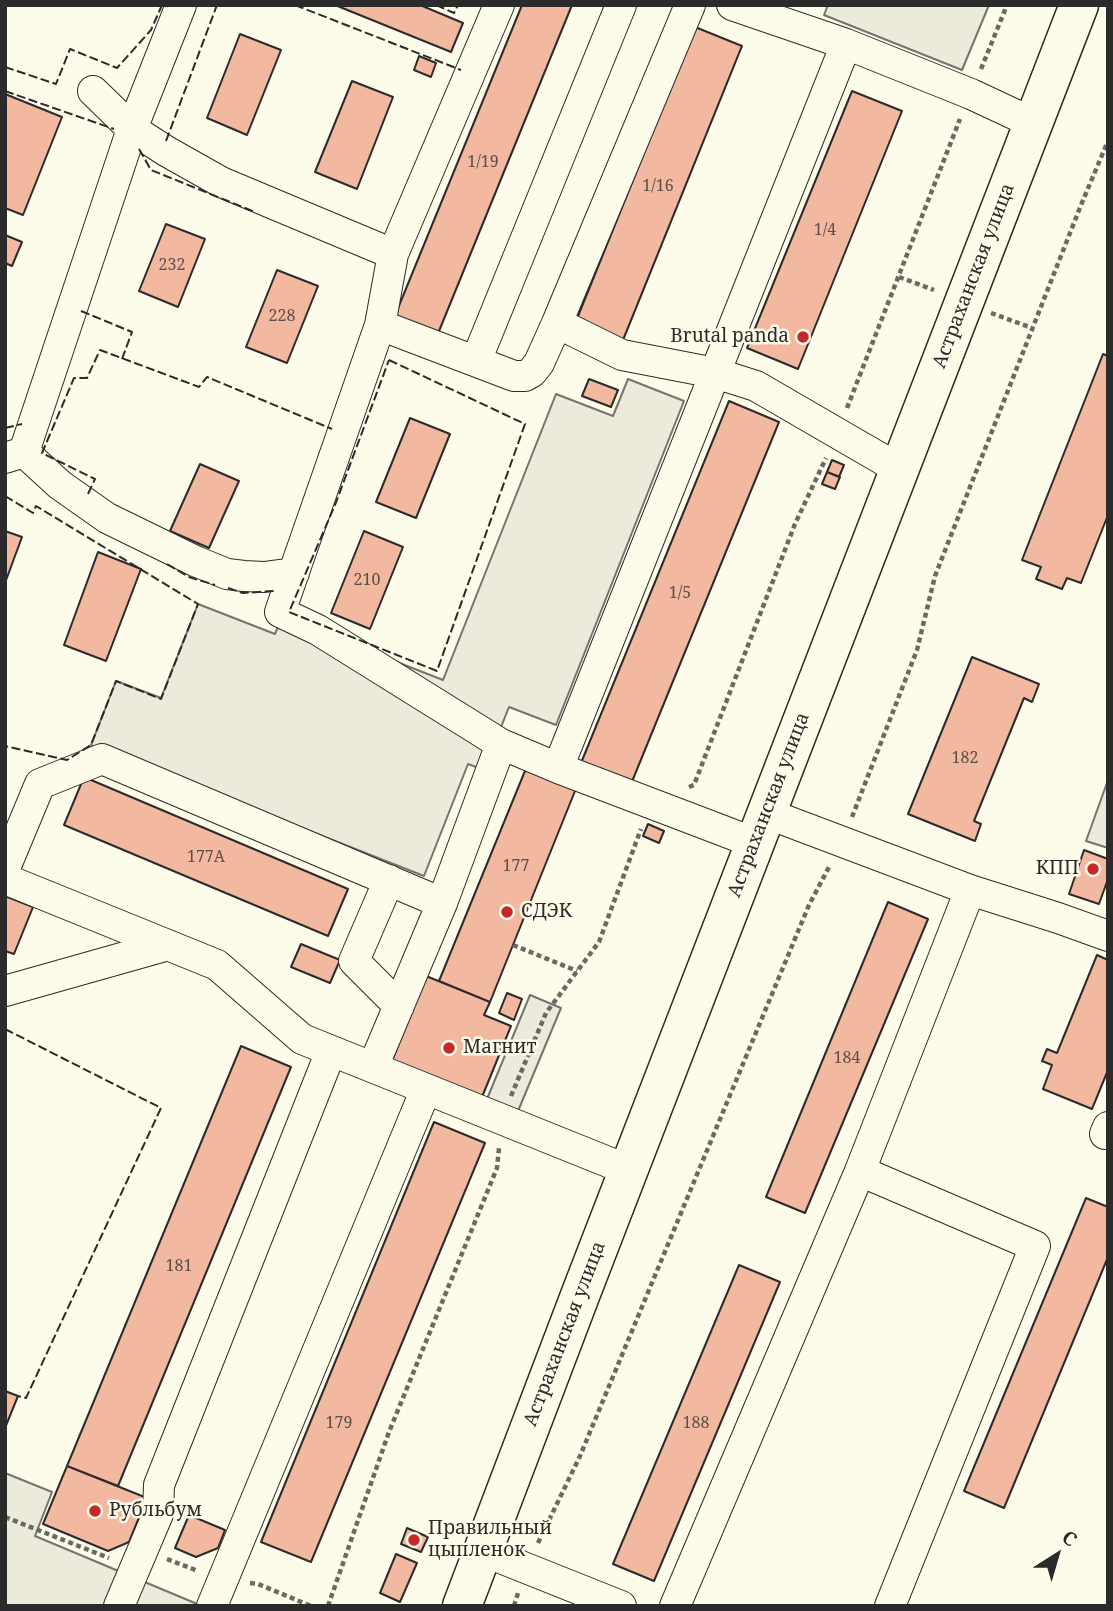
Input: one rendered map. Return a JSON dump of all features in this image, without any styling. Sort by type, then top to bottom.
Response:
[{"type":"main road","name":"Астраханская улица","points":[[462,1606],[1079,5]]},
{"type":"lane","points":[[181,5],[132,129],[15,455],[107,518],[195,561],[227,574],[264,577],[294,573]]},
{"type":"lane","points":[[499,5],[393,254],[380,325],[280,612],[318,630],[501,744],[558,768],[761,828],[842,843],[970,890],[1108,936]]},
{"type":"lane","points":[[476,361],[621,5]]},
{"type":"lane","points":[[380,325],[514,376],[525,376],[532,372],[539,363],[557,323],[690,5]]},
{"type":"lane","points":[[732,5],[846,44],[971,94],[1033,123]]},
{"type":"lane","points":[[558,768],[846,44]]},
{"type":"lane","points":[[93,91],[132,129],[221,182],[393,254]]},
{"type":"lane","points":[[557,323],[622,355],[715,373],[756,386],[899,469]]},
{"type":"lane","points":[[373,1067],[442,903],[501,744]]},
{"type":"lane","points":[[5,868],[40,784],[102,759],[442,903]]},
{"type":"lane","points":[[5,880],[218,965],[302,1039],[628,1170]]},
{"type":"lane","points":[[389,880],[355,961],[399,1006]]},
{"type":"lane","points":[[675,1606],[860,1171],[970,890]]},
{"type":"lane","points":[[5,991],[168,945]]},
{"type":"lane","points":[[120,1606],[158,1514],[159,1485],[331,1051]]},
{"type":"lane","points":[[212,1606],[426,1089]]},
{"type":"lane","points":[[860,1171],[1035,1246],[890,1606]]},
{"type":"lane","points":[[483,1551],[621,1606]]},
{"type":"path","points":[[514,1606],[526,1568],[580,1456],[809,905],[842,843],[917,650],[935,576],[1108,141]]},
{"type":"path","points":[[513,945],[577,971]]},
{"type":"shaded area","points":[[828,5],[989,5],[962,70],[824,15]]},
{"type":"shaded area","points":[[628,379],[684,401],[556,725],[509,707],[484,770],[468,764],[424,876],[91,745],[116,681],[161,698],[198,604],[275,634],[282,617],[443,680],[556,394],[613,416]]},
{"type":"shaded area","points":[[1108,780],[1108,848],[1086,841]]},
{"type":"shaded area","points":[[530,995],[561,1008],[513,1123],[482,1111]]},
{"type":"shaded area","points":[[5,1473],[52,1492],[35,1536],[202,1606],[5,1606]]},
{"type":"building","points":[[335,5],[420,5],[463,23],[451,52]]},
{"type":"building","points":[[522,5],[572,5],[437,336],[394,318]]},
{"type":"building","points":[[695,27],[742,46],[621,345],[574,326]]},
{"type":"building","points":[[240,34],[281,50],[247,135],[207,118]]},
{"type":"building","points":[[419,56],[436,63],[431,77],[414,70]]},
{"type":"building","points":[[352,81],[393,97],[357,189],[315,172]]},
{"type":"building","points":[[852,91],[902,111],[798,369],[747,348]]},
{"type":"building","points":[[5,94],[62,117],[23,215],[5,208]]},
{"type":"building","points":[[166,224],[205,239],[178,307],[139,291]]},
{"type":"building","points":[[5,235],[22,242],[12,266],[5,263]]},
{"type":"building","points":[[277,270],[318,286],[287,363],[246,347]]},
{"type":"building","points":[[1103,354],[1108,356],[1108,515],[1081,583],[1067,578],[1062,589],[1036,579],[1041,567],[1022,560]]},
{"type":"building","points":[[589,379],[618,390],[611,407],[582,396]]},
{"type":"building","points":[[729,401],[779,422],[631,784],[581,763]]},
{"type":"building","points":[[410,418],[450,434],[416,518],[376,502]]},
{"type":"building","points":[[832,460],[844,465],[839,477],[827,472]]},
{"type":"building","points":[[200,464],[239,481],[209,548],[170,531]]},
{"type":"building","points":[[827,472],[840,477],[835,489],[822,484]]},
{"type":"building","points":[[5,531],[22,537],[5,583]]},
{"type":"building","points":[[364,531],[403,547],[370,629],[331,613]]},
{"type":"building","points":[[98,552],[141,569],[106,661],[64,645]]},
{"type":"building","points":[[972,657],[1039,684],[1032,702],[1024,698],[974,821],[981,824],[975,841],[908,814]]},
{"type":"building","points":[[527,766],[577,786],[490,1002],[439,981]]},
{"type":"building","points":[[84,777],[348,889],[328,936],[64,825]]},
{"type":"building","points":[[648,824],[664,831],[659,843],[643,836]]},
{"type":"building","name":"КПП","points":[[1084,850],[1108,859],[1108,879],[1099,904],[1069,894]]},
{"type":"building","points":[[5,896],[33,907],[14,954],[5,951]]},
{"type":"building","points":[[888,902],[928,919],[805,1213],[766,1197]]},
{"type":"building","points":[[301,944],[340,960],[330,983],[291,967]]},
{"type":"building","points":[[1097,955],[1108,960],[1108,1070],[1092,1109],[1043,1089],[1052,1065],[1042,1061],[1047,1049],[1057,1053]]},
{"type":"building","name":"Магнит","points":[[426,976],[490,1002],[484,1015],[511,1026],[482,1097],[392,1061]]},
{"type":"building","points":[[507,993],[522,999],[514,1020],[499,1013]]},
{"type":"building","points":[[241,1046],[291,1067],[118,1486],[67,1466]]},
{"type":"building","points":[[434,1122],[485,1143],[311,1562],[261,1542]]},
{"type":"building","points":[[1086,1198],[1108,1207],[1108,1257],[1004,1508],[964,1491]]},
{"type":"building","points":[[739,1265],[780,1282],[654,1581],[613,1564]]},
{"type":"building","points":[[5,1391],[18,1396],[5,1428]]},
{"type":"building","name":"Рубльбум","points":[[67,1466],[147,1498],[129,1542],[108,1551],[43,1524]]},
{"type":"building","points":[[189,1515],[225,1530],[218,1548],[196,1557],[175,1548]]},
{"type":"building","name":"Правильный цыпленок","points":[[407,1528],[428,1537],[421,1552],[401,1544]]},
{"type":"building","points":[[396,1554],[417,1563],[400,1602],[380,1593]]},
{"type":"fence","points":[[5,67],[56,84],[70,49],[117,68],[151,30],[162,5]]},
{"type":"fence","points":[[166,141],[217,5]]},
{"type":"fence","points":[[295,5],[461,70]]},
{"type":"fence","points":[[436,5],[454,13],[458,5]]},
{"type":"fence","points":[[5,91],[114,129]]},
{"type":"fence","points":[[139,149],[151,170],[255,212]]},
{"type":"fence","points":[[81,311],[132,332],[122,359]]},
{"type":"fence","points":[[88,494],[95,479],[42,453],[74,378],[87,378],[100,350],[199,387],[207,377],[332,429]]},
{"type":"fence","points":[[389,360],[525,424],[437,671],[289,612],[335,505],[389,360]]},
{"type":"fence","points":[[5,428],[22,424]]},
{"type":"fence","points":[[5,496],[33,513],[36,506],[198,604],[161,699],[116,681],[91,745],[67,760],[5,746]]},
{"type":"fence","points":[[167,564],[189,577],[215,585]]},
{"type":"fence","points":[[228,588],[243,593],[273,591],[275,588]]},
{"type":"fence","points":[[5,1029],[161,1108],[26,1398],[18,1396]]},
{"type":"place","name":"Brutal panda","points":[[803,337]]},
{"type":"place","name":"КПП","points":[[1093,869]]},
{"type":"place","name":"СДЭК","points":[[507,912]]},
{"type":"place","name":"Магнит","points":[[449,1048]]},
{"type":"place","name":"Рубльбум","points":[[95,1511]]},
{"type":"place","name":"Правильный цыпленок","points":[[414,1540]]}]
